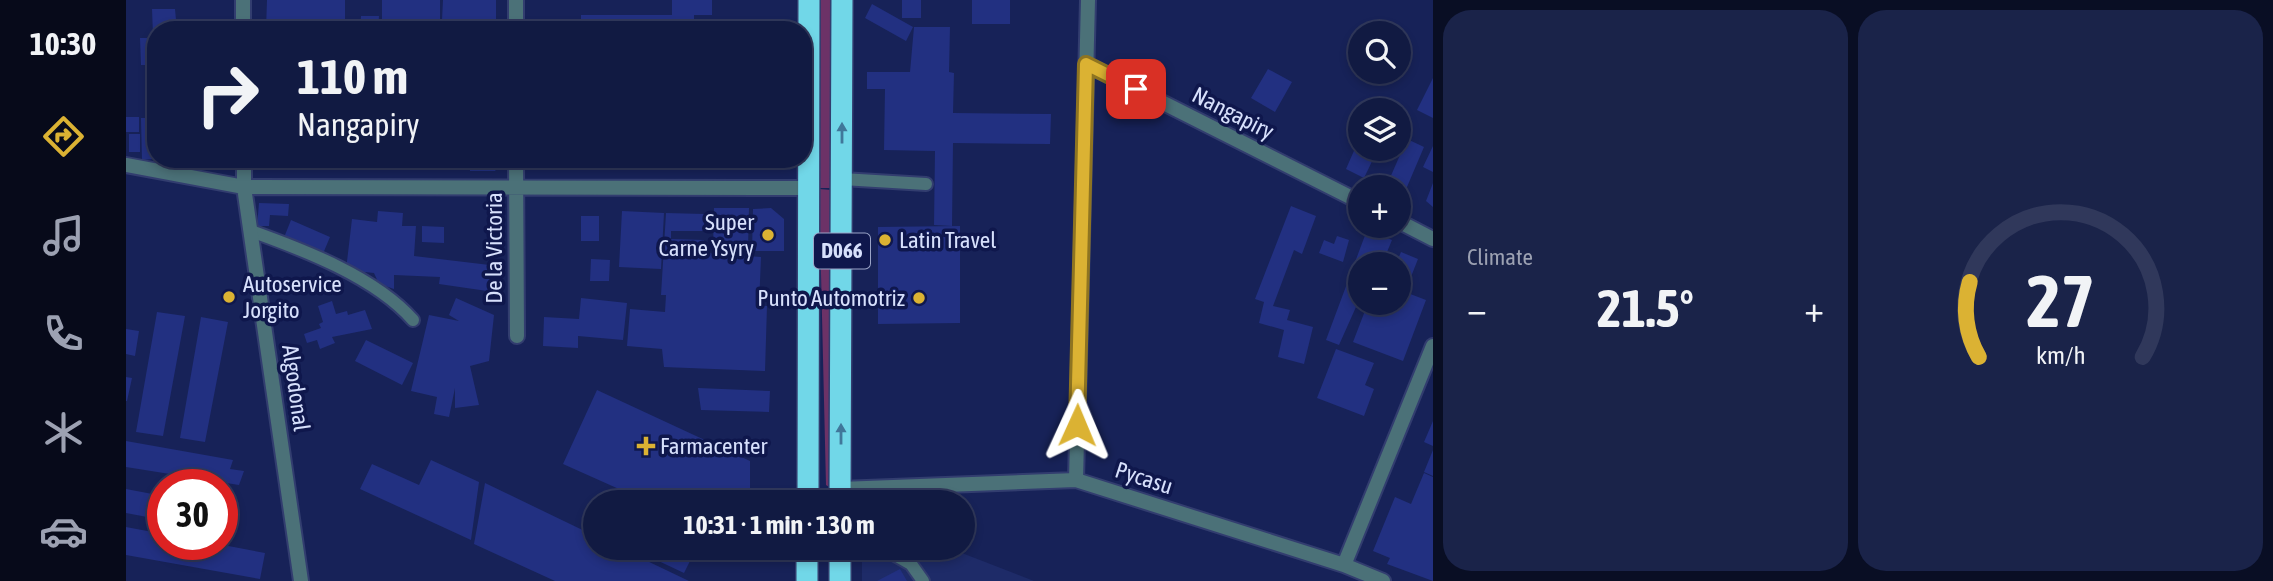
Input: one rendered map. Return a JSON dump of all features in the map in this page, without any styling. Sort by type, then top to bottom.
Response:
[{"type":"highway","name":"D066","points":[[809,0],[809,21]]},
{"type":"highway","name":"D066","points":[[840,490],[842,0]]},
{"type":"highway","name":"D066","points":[[808,490],[809,168]]},
{"type":"highway","points":[[810,267],[822,306],[820,490]]},
{"type":"highway","points":[[807,560],[807,581]]},
{"type":"highway","points":[[819,581],[820,560]]},
{"type":"highway","points":[[841,560],[842,578]]},
{"type":"street","points":[[243,0],[243,21]]},
{"type":"street","points":[[516,0],[516,21]]},
{"type":"street","points":[[1076,480],[1088,0]]},
{"type":"street","name":"Nangapiry","points":[[1086,64],[1348,196]]},
{"type":"street","points":[[126,165],[244,187],[809,188]]},
{"type":"street","name":"Algodonal","points":[[244,168],[244,187],[301,581]]},
{"type":"street","name":"De la Victoria","points":[[516,168],[517,336]]},
{"type":"street","points":[[1411,228],[1433,239]]},
{"type":"street","points":[[1344,565],[1433,346]]},
{"type":"street","name":"Pycasu","points":[[928,490],[1076,480],[1344,565],[1382,581]]},
{"type":"lane","points":[[842,179],[926,184]]},
{"type":"lane","points":[[251,231],[305,252],[387,294],[413,320]]},
{"type":"lane","points":[[904,560],[911,564],[923,581]]},
{"type":"shaded area","points":[[820,0],[831,0],[831,188],[819,188]]},
{"type":"shaded area","points":[[819,189],[831,190],[829,487],[826,485]]},
{"type":"shaded area","points":[[975,558],[1034,581],[862,581],[862,560]]},
{"type":"building","points":[[267,0],[345,0],[345,19],[340,21],[266,21]]},
{"type":"building","points":[[382,0],[440,0],[440,21],[382,21]]},
{"type":"building","points":[[443,0],[496,0],[496,21],[442,20]]},
{"type":"building","points":[[672,0],[712,0],[712,15],[694,15],[694,21],[581,21],[581,15],[672,15]]},
{"type":"building","points":[[902,0],[921,0],[921,18],[902,18]]},
{"type":"building","points":[[972,0],[1010,0],[1010,24],[972,24]]},
{"type":"building","points":[[872,4],[913,27],[906,41],[865,18]]},
{"type":"building","points":[[152,9],[175,9],[176,20],[182,20],[182,21],[152,21]]},
{"type":"building","points":[[361,16],[379,16],[379,21],[361,21]]},
{"type":"building","points":[[914,27],[950,27],[949,72],[954,73],[953,113],[1051,114],[1050,144],[953,143],[952,226],[934,225],[935,151],[884,150],[885,89],[867,89],[867,72],[910,72]]},
{"type":"building","points":[[140,38],[147,38],[147,65],[141,65]]},
{"type":"building","points":[[146,69],[147,69],[147,93]]},
{"type":"building","points":[[1268,69],[1292,82],[1275,112],[1251,98]]},
{"type":"building","points":[[1433,78],[1433,118],[1417,110]]},
{"type":"building","points":[[126,117],[139,117],[139,132],[126,132]]},
{"type":"building","points":[[141,118],[147,118],[147,160],[142,160]]},
{"type":"building","points":[[129,134],[140,134],[140,152],[129,152]]},
{"type":"building","points":[[1411,141],[1424,147],[1411,178],[1411,175],[1391,175],[1397,161],[1411,161]]},
{"type":"building","points":[[1433,146],[1433,172],[1423,167]]},
{"type":"building","points":[[1350,161],[1372,161],[1365,175],[1358,175],[1346,169]]},
{"type":"building","points":[[311,168],[357,168],[357,169]]},
{"type":"building","points":[[470,168],[497,168],[495,171],[470,171]]},
{"type":"building","points":[[544,168],[607,168],[607,169]]},
{"type":"building","points":[[1433,183],[1433,207],[1426,201]]},
{"type":"building","points":[[259,203],[289,204],[288,216],[270,215],[269,226],[257,226]]},
{"type":"building","points":[[1291,206],[1316,216],[1302,254],[1294,250],[1273,306],[1290,310],[1287,320],[1313,327],[1304,364],[1278,357],[1284,330],[1259,323],[1264,302],[1255,299]]},
{"type":"building","points":[[714,208],[749,208],[748,249],[713,249]]},
{"type":"building","name":"Super Carne Ysyry","points":[[771,208],[784,219],[784,251],[752,251],[753,209]]},
{"type":"building","points":[[378,211],[403,213],[402,226],[416,226],[414,256],[498,266],[494,292],[439,284],[440,277],[394,275],[394,289],[379,284],[374,273],[346,270],[352,219],[377,222]]},
{"type":"building","points":[[622,211],[664,213],[661,269],[619,267]]},
{"type":"building","points":[[666,213],[704,214],[704,231],[671,231],[671,239],[704,240],[704,251],[680,251],[761,257],[759,305],[767,306],[765,371],[664,367],[662,349],[627,346],[630,309],[665,312],[666,295],[661,295]]},
{"type":"building","points":[[581,216],[599,216],[599,241],[581,241]]},
{"type":"building","points":[[291,220],[330,237],[322,256],[283,240]]},
{"type":"building","points":[[422,226],[444,227],[444,243],[422,242]]},
{"type":"building","points":[[960,226],[960,323],[878,324],[878,227]]},
{"type":"building","points":[[1337,236],[1349,240],[1343,262],[1319,253],[1324,240],[1334,244]]},
{"type":"building","points":[[1364,238],[1392,240],[1387,252],[1359,252]]},
{"type":"building","points":[[1411,256],[1418,259],[1411,277]]},
{"type":"building","points":[[591,259],[610,260],[609,281],[590,281]]},
{"type":"building","points":[[1348,281],[1348,315],[1352,315],[1339,345],[1326,340]]},
{"type":"building","points":[[1411,294],[1426,300],[1403,361],[1353,342],[1363,315],[1411,315]]},
{"type":"building","points":[[456,298],[494,315],[489,361],[470,366],[479,405],[455,408],[455,388],[449,417],[434,414],[437,397],[411,391],[429,315],[459,321],[449,315]]},
{"type":"building","points":[[581,298],[627,303],[623,340],[578,336],[578,348],[543,346],[544,317],[579,319]]},
{"type":"building","points":[[332,301],[336,314],[347,311],[348,315],[365,310],[372,329],[332,337],[335,343],[320,349],[317,340],[307,343],[304,334],[321,328],[319,324],[323,322],[318,306]]},
{"type":"building","points":[[157,312],[185,316],[163,436],[136,432]]},
{"type":"building","points":[[201,317],[228,322],[205,442],[180,438]]},
{"type":"building","points":[[126,329],[139,331],[135,356],[126,354]]},
{"type":"building","points":[[366,340],[413,363],[402,385],[355,361]]},
{"type":"building","points":[[1336,349],[1374,363],[1365,385],[1374,389],[1364,416],[1317,398]]},
{"type":"building","points":[[126,377],[132,378],[127,401],[126,401]]},
{"type":"building","points":[[698,388],[770,391],[769,412],[701,410]]},
{"type":"building","name":"Farmacenter","points":[[597,390],[750,461],[750,490],[621,490],[563,464]]},
{"type":"building","points":[[1433,421],[1433,446],[1424,442]]},
{"type":"building","points":[[126,441],[233,460],[230,469],[147,470],[126,467]]},
{"type":"building","points":[[1433,450],[1433,476],[1424,472]]},
{"type":"building","points":[[431,460],[479,482],[471,540],[360,489],[372,464],[419,485]]},
{"type":"building","points":[[238,470],[244,471],[238,485]]},
{"type":"building","points":[[1424,473],[1433,477],[1433,581],[1387,564],[1390,558],[1373,551],[1395,497],[1411,504]]},
{"type":"building","points":[[485,483],[583,530],[583,560],[645,560],[689,581],[555,581],[474,544]]},
{"type":"building","points":[[126,489],[147,493],[147,517],[126,513]]},
{"type":"building","points":[[126,527],[147,531],[147,559],[126,555]]},
{"type":"building","points":[[238,548],[265,553],[260,579],[154,560],[238,560]]},
{"type":"building","points":[[656,560],[690,560],[684,573]]},
{"type":"building","points":[[900,569],[907,581],[877,581]]},
{"type":"place","name":"Super Carne Ysyry","points":[[768,235]]},
{"type":"place","name":"Latin Travel","points":[[885,240]]},
{"type":"place","name":"Autoservice Jorgito","points":[[229,297]]},
{"type":"place","name":"Punto Automotriz","points":[[919,298]]},
{"type":"place","name":"Farmacenter","points":[[646,446]]},
{"type":"route","points":[[1077,425],[1086,64],[1136,89]]}]
